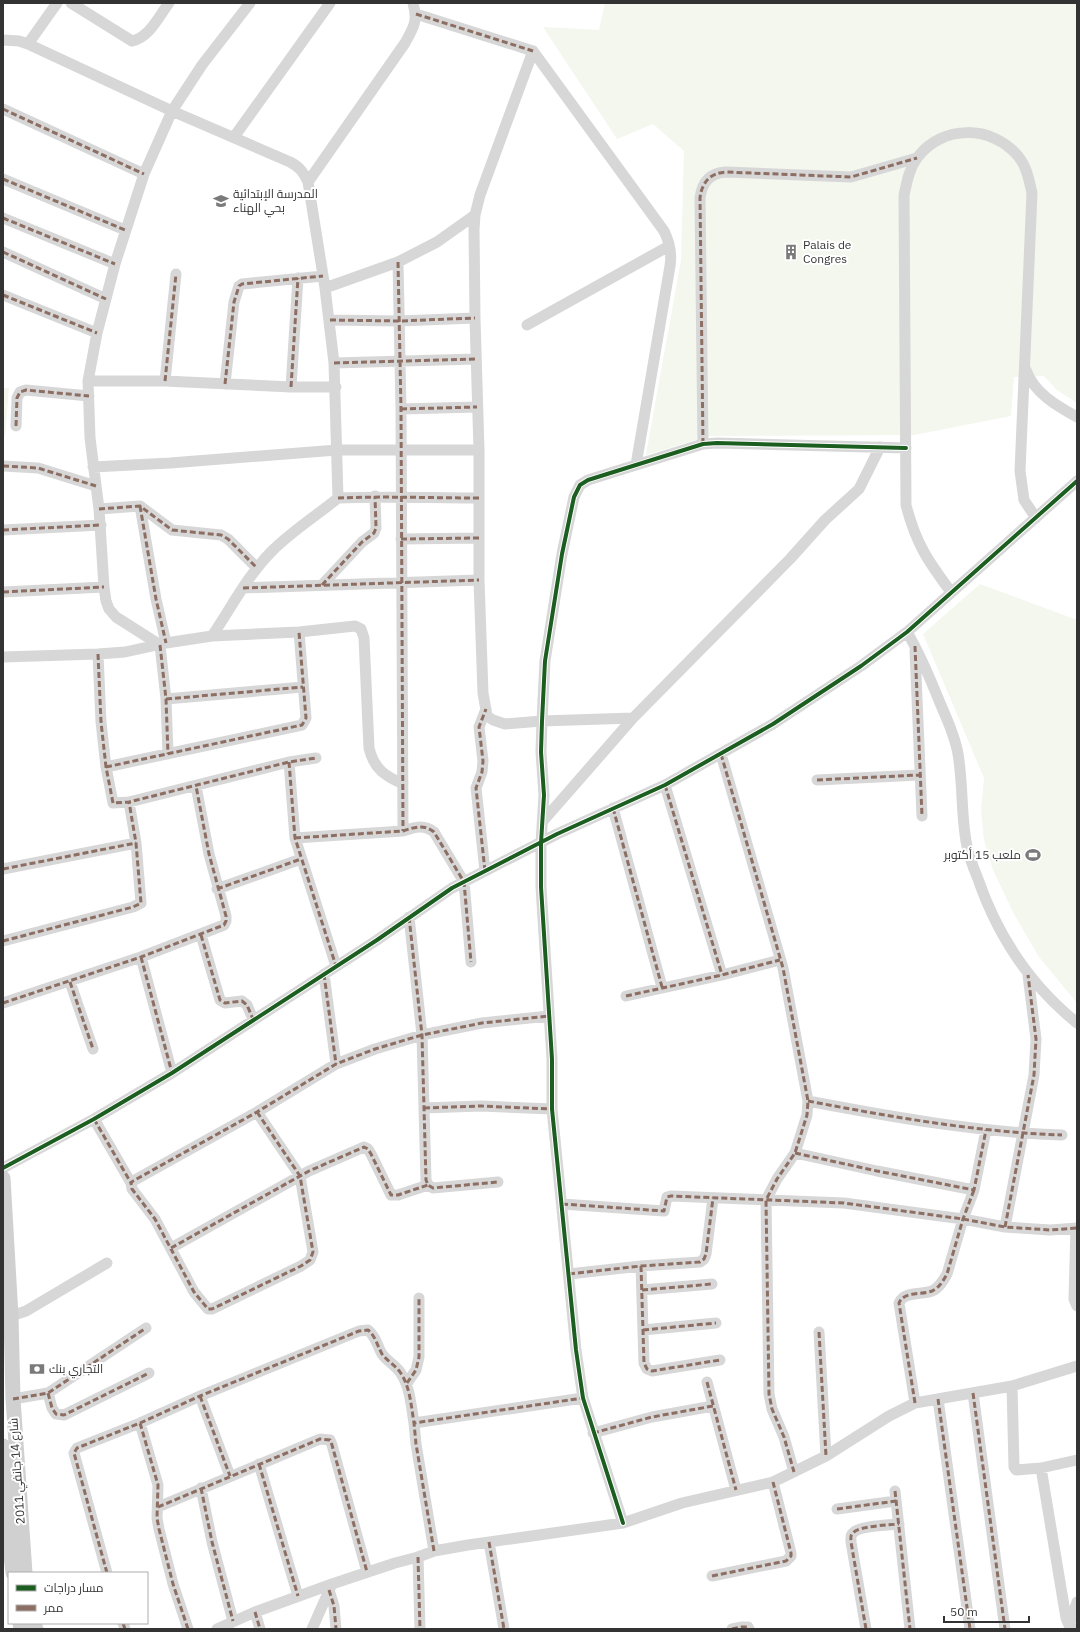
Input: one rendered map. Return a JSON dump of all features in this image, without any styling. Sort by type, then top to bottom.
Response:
[{"type":"main road","name":"شارع 14 جانفي 2011","points":[[3,1178],[11,1316],[13,1399],[22,1552],[25,1572]]},
{"type":"main road","name":"شارع 14 جانفي 2011","points":[[3,1446],[6,1509],[13,1572]]},
{"type":"street","points":[[28,44],[57,3]]},
{"type":"street","points":[[71,3],[132,41],[138,40],[145,36],[169,3]]},
{"type":"street","points":[[163,644],[116,617],[109,609],[106,602],[101,525],[90,438],[88,381],[97,333],[115,264],[144,174],[172,111],[202,66],[250,3]]},
{"type":"street","points":[[234,138],[330,3]]},
{"type":"street","points":[[308,182],[405,43],[415,22],[416,14],[412,3]]},
{"type":"street","points":[[416,14],[533,51],[659,222],[670,246],[670,266],[636,465]]},
{"type":"street","points":[[3,40],[19,41],[28,44],[172,111],[296,165],[304,173],[308,182],[330,320],[336,386],[338,498]]},
{"type":"street","points":[[533,51],[480,195],[475,215],[475,318],[479,450],[479,580],[483,693],[487,716],[499,723],[505,724],[542,721],[633,718]]},
{"type":"street","points":[[3,109],[144,174]]},
{"type":"street","points":[[951,592],[926,558],[911,525],[906,505],[904,195],[908,175],[917,158],[931,144],[949,135],[968,132],[988,135],[1005,143],[1019,157],[1028,174],[1032,193],[1020,471],[1024,500],[1036,518]]},
{"type":"street","points":[[703,444],[700,198],[701,190],[706,180],[720,172],[851,177],[917,158]]},
{"type":"street","points":[[3,179],[125,230]]},
{"type":"street","points":[[325,288],[398,262],[437,242],[475,215]]},
{"type":"street","points":[[3,218],[115,264]]},
{"type":"street","points":[[527,325],[670,246]]},
{"type":"street","points":[[3,252],[106,299]]},
{"type":"street","points":[[398,262],[402,498],[401,538],[403,581],[403,830]]},
{"type":"street","points":[[165,381],[176,274]]},
{"type":"street","points":[[225,384],[234,302],[239,286],[242,284],[323,276]]},
{"type":"street","points":[[291,387],[298,278]]},
{"type":"street","points":[[3,295],[97,333]]},
{"type":"street","points":[[330,320],[400,321],[475,318]]},
{"type":"street","points":[[334,363],[476,359]]},
{"type":"street","points":[[1024,367],[1029,380],[1040,391],[1057,405],[1077,418]]},
{"type":"street","points":[[88,381],[165,381],[291,387],[336,386]]},
{"type":"street","points":[[16,426],[17,398],[20,392],[26,390],[89,396]]},
{"type":"street","points":[[401,409],[477,407]]},
{"type":"street","points":[[623,1523],[583,1398],[576,1350],[552,1109],[552,1059],[548,1016],[542,886],[542,721],[545,661],[562,554],[577,490],[583,482],[588,480],[703,444],[717,443],[906,448]]},
{"type":"street","points":[[543,821],[633,718],[790,559],[825,520],[859,489],[880,447]]},
{"type":"street","points":[[93,467],[170,463],[338,450],[479,450]]},
{"type":"street","points":[[3,466],[38,468],[96,486]]},
{"type":"street","points":[[3,1168],[94,1119],[172,1073],[377,940],[452,888],[612,808],[665,785],[773,724],[861,666],[907,632],[1077,481]]},
{"type":"street","points":[[212,636],[257,568],[272,551],[292,533],[338,498],[375,496],[402,498],[479,498]]},
{"type":"street","points":[[322,585],[362,542],[374,533],[376,528],[375,496]]},
{"type":"street","points":[[99,509],[140,506],[172,530],[220,535],[228,539],[257,568]]},
{"type":"street","points":[[140,506],[163,644],[168,754]]},
{"type":"street","points":[[3,530],[101,525]]},
{"type":"street","points":[[401,538],[479,538]]},
{"type":"street","points":[[243,588],[403,581],[479,580]]},
{"type":"street","points":[[3,592],[104,587]]},
{"type":"street","points":[[3,657],[125,652],[212,636],[299,632],[352,626],[361,630],[364,638],[370,754],[382,773],[388,778],[403,784]]},
{"type":"street","points":[[106,767],[302,725],[306,718],[299,632]]},
{"type":"street","points":[[907,632],[925,666],[954,737],[961,776],[966,842],[975,873],[995,922],[1028,975],[1065,1014],[1077,1024]]},
{"type":"street","points":[[915,646],[919,775],[922,816]]},
{"type":"street","points":[[98,654],[101,722],[106,767],[113,803],[129,802],[289,762],[316,758]]},
{"type":"street","points":[[166,698],[303,687]]},
{"type":"street","points":[[485,871],[476,788],[482,772],[483,761],[479,727],[486,709]]},
{"type":"street","points":[[720,754],[780,960],[798,1042],[808,1101],[807,1115],[795,1153],[777,1179],[766,1200],[769,1394],[772,1409],[784,1437],[794,1472]]},
{"type":"street","points":[[289,762],[295,838],[336,966]]},
{"type":"street","points":[[817,780],[919,775]]},
{"type":"street","points":[[665,785],[722,975]]},
{"type":"street","points":[[3,1003],[141,958],[224,925],[226,921],[217,889],[196,786]]},
{"type":"street","points":[[3,941],[133,907],[141,903],[136,844],[129,802]]},
{"type":"street","points":[[612,808],[662,988]]},
{"type":"street","points":[[295,838],[403,830],[423,827],[434,832],[464,882],[471,962]]},
{"type":"street","points":[[3,868],[136,844]]},
{"type":"street","points":[[217,889],[301,859]]},
{"type":"street","points":[[409,917],[422,1035],[426,1180],[428,1185],[433,1188],[498,1182]]},
{"type":"street","points":[[201,935],[220,1000],[225,1003],[242,1000],[247,1004],[254,1019]]},
{"type":"street","points":[[141,958],[172,1073]]},
{"type":"street","points":[[626,996],[722,975],[780,960]]},
{"type":"street","points":[[324,974],[336,1064]]},
{"type":"street","points":[[1005,1227],[1036,1058],[1036,1040],[1028,975]]},
{"type":"street","points":[[70,982],[93,1049]]},
{"type":"street","points":[[131,1183],[135,1179],[257,1112],[336,1064],[390,1044],[422,1035],[482,1023],[548,1016]]},
{"type":"street","points":[[808,1101],[891,1117],[986,1130],[1022,1134],[1062,1135]]},
{"type":"street","points":[[424,1108],[481,1106],[552,1109]]},
{"type":"street","points":[[94,1119],[131,1183],[132,1189],[155,1219],[194,1292],[208,1309],[212,1309],[302,1266],[310,1260],[313,1252],[300,1176],[257,1112]]},
{"type":"street","points":[[915,1404],[899,1304],[905,1297],[932,1291],[938,1287],[947,1274],[963,1219],[974,1190],[986,1130]]},
{"type":"street","points":[[171,1248],[300,1176],[364,1147],[368,1149],[371,1154],[391,1195],[398,1195],[428,1185]]},
{"type":"street","points":[[795,1153],[974,1190]]},
{"type":"street","points":[[562,1204],[664,1211],[667,1197],[671,1196],[844,1203],[963,1219],[1005,1227],[1050,1230],[1076,1228],[1074,1299],[1077,1306]]},
{"type":"street","points":[[569,1274],[641,1266],[700,1262],[704,1259],[706,1254],[713,1198]]},
{"type":"street","points":[[11,1316],[26,1311],[106,1263]]},
{"type":"street","points":[[641,1266],[644,1363],[647,1369],[652,1371],[720,1360]]},
{"type":"street","points":[[642,1290],[712,1284]]},
{"type":"street","points":[[407,1383],[416,1370],[419,1357],[419,1298]]},
{"type":"street","points":[[643,1330],[716,1323]]},
{"type":"street","points":[[13,1399],[48,1392],[146,1328]]},
{"type":"street","points":[[107,1572],[74,1453],[77,1448],[359,1331],[368,1330],[374,1335],[388,1362],[399,1370],[407,1383],[434,1551]]},
{"type":"street","points":[[819,1332],[826,1456]]},
{"type":"street","points":[[217,1629],[255,1612],[298,1596],[330,1587],[367,1572],[434,1551],[623,1523],[682,1503],[774,1482],[826,1456],[889,1416],[915,1404],[1012,1386],[1077,1366]]},
{"type":"street","points":[[48,1392],[52,1408],[56,1414],[64,1415],[149,1373]]},
{"type":"street","points":[[707,1382],[736,1490]]},
{"type":"street","points":[[1012,1386],[1014,1467],[1020,1471],[1077,1460]]},
{"type":"street","points":[[974,1393],[1005,1629]]},
{"type":"street","points":[[200,1396],[230,1476]]},
{"type":"street","points":[[414,1423],[583,1398]]},
{"type":"street","points":[[938,1399],[970,1629]]},
{"type":"street","points":[[593,1433],[652,1417],[713,1406]]},
{"type":"street","points":[[140,1423],[158,1485],[159,1529],[173,1584],[188,1629]]},
{"type":"street","points":[[158,1507],[320,1439],[330,1440],[367,1572]]},
{"type":"street","points":[[259,1464],[298,1596]]},
{"type":"street","points":[[1041,1468],[1066,1618],[1071,1627]]},
{"type":"street","points":[[712,1576],[786,1561],[789,1559],[791,1552],[774,1482]]},
{"type":"street","points":[[202,1488],[212,1542],[233,1621]]},
{"type":"street","points":[[837,1509],[895,1496],[910,1629]]},
{"type":"street","points":[[866,1629],[851,1535],[853,1532],[860,1529],[899,1524]]},
{"type":"street","points":[[489,1542],[504,1629]]},
{"type":"street","points":[[418,1557],[420,1629]]},
{"type":"street","points":[[312,1629],[330,1587]]},
{"type":"street","points":[[330,1587],[334,1606],[336,1629]]},
{"type":"street","points":[[1071,1627],[1077,1602]]},
{"type":"street","points":[[255,1612],[260,1629]]},
{"type":"street","points":[[732,1629],[748,1627],[749,1629]]},
{"type":"shaded area","points":[[605,3],[1077,3],[1077,403],[1057,390],[1044,376],[1014,377],[1011,416],[914,435],[709,436],[646,455],[681,260],[684,151],[653,124],[617,139],[543,27],[599,30]]},
{"type":"shaded area","points":[[3,388],[9,388],[5,436],[3,435]]},
{"type":"shaded area","points":[[980,584],[1077,620],[1077,1003],[1039,957],[1014,914],[993,870],[984,840],[981,810],[984,778],[923,634]]},
{"type":"marked path","points":[[416,14],[533,51]]},
{"type":"marked path","points":[[3,109],[144,174]]},
{"type":"marked path","points":[[703,444],[700,198],[705,183],[711,176],[726,172],[851,177],[917,158]]},
{"type":"marked path","points":[[3,179],[125,230]]},
{"type":"marked path","points":[[3,218],[115,264]]},
{"type":"marked path","points":[[3,252],[106,299]]},
{"type":"marked path","points":[[398,262],[401,409],[403,831]]},
{"type":"marked path","points":[[165,381],[176,274]]},
{"type":"marked path","points":[[225,384],[234,302],[239,286],[242,284],[323,276]]},
{"type":"marked path","points":[[291,387],[298,278]]},
{"type":"marked path","points":[[3,295],[97,333]]},
{"type":"marked path","points":[[330,320],[399,321],[475,318]]},
{"type":"marked path","points":[[334,363],[476,359]]},
{"type":"marked path","points":[[16,426],[17,398],[20,392],[26,390],[89,396]]},
{"type":"marked path","points":[[401,409],[477,407]]},
{"type":"marked path","points":[[3,466],[38,468],[96,486]]},
{"type":"marked path","points":[[322,585],[362,542],[374,533],[376,528],[375,496]]},
{"type":"marked path","points":[[338,498],[479,498]]},
{"type":"marked path","points":[[140,506],[156,599],[166,643]]},
{"type":"marked path","points":[[99,509],[140,506],[172,530],[221,535],[228,539],[257,568]]},
{"type":"marked path","points":[[3,530],[101,525]]},
{"type":"marked path","points":[[401,539],[479,538]]},
{"type":"marked path","points":[[243,588],[479,580]]},
{"type":"marked path","points":[[3,592],[104,587]]},
{"type":"marked path","points":[[106,767],[302,725],[306,718],[299,632]]},
{"type":"marked path","points":[[160,645],[166,699],[168,754]]},
{"type":"marked path","points":[[915,646],[922,816]]},
{"type":"marked path","points":[[98,654],[101,722],[106,767],[113,803],[129,802],[289,762],[316,758]]},
{"type":"marked path","points":[[166,699],[303,687]]},
{"type":"marked path","points":[[485,871],[476,788],[482,772],[483,761],[479,727],[486,709]]},
{"type":"marked path","points":[[721,754],[783,968],[808,1101],[807,1115],[795,1153],[777,1179],[766,1200],[769,1394],[772,1409],[784,1437],[794,1472]]},
{"type":"marked path","points":[[289,762],[295,838],[336,966]]},
{"type":"marked path","points":[[817,780],[919,775]]},
{"type":"marked path","points":[[665,785],[722,975]]},
{"type":"marked path","points":[[3,1003],[141,957],[224,925],[226,916],[209,854],[196,786]]},
{"type":"marked path","points":[[3,941],[133,907],[141,903],[136,843],[129,802]]},
{"type":"marked path","points":[[613,808],[662,987]]},
{"type":"marked path","points":[[295,838],[403,831],[419,827],[430,829],[434,832],[464,882],[471,962]]},
{"type":"marked path","points":[[3,869],[136,843]]},
{"type":"marked path","points":[[217,889],[301,859]]},
{"type":"marked path","points":[[409,917],[422,1035],[426,1180],[428,1185],[433,1188],[498,1182]]},
{"type":"marked path","points":[[201,935],[220,1000],[225,1003],[242,1001],[247,1005],[253,1019]]},
{"type":"marked path","points":[[141,957],[172,1073]]},
{"type":"marked path","points":[[626,996],[722,975],[780,960]]},
{"type":"marked path","points":[[324,974],[336,1064]]},
{"type":"marked path","points":[[1005,1227],[1034,1075],[1036,1039],[1028,975]]},
{"type":"marked path","points":[[70,982],[93,1049]]},
{"type":"marked path","points":[[257,1112],[300,1176],[313,1252],[310,1260],[301,1266],[212,1309],[208,1309],[194,1292],[155,1219],[132,1189],[131,1183],[133,1181],[257,1112],[336,1064],[375,1049],[422,1035],[482,1023],[549,1016]]},
{"type":"marked path","points":[[808,1101],[934,1123],[998,1131],[1062,1135]]},
{"type":"marked path","points":[[424,1108],[481,1106],[552,1109]]},
{"type":"marked path","points":[[94,1119],[131,1183]]},
{"type":"marked path","points":[[795,1153],[974,1190],[986,1130]]},
{"type":"marked path","points":[[171,1248],[309,1171],[364,1147],[368,1149],[371,1154],[391,1195],[398,1195],[428,1185]]},
{"type":"marked path","points":[[915,1403],[899,1303],[901,1299],[909,1295],[932,1291],[942,1282],[947,1274],[963,1219],[974,1190]]},
{"type":"marked path","points":[[562,1204],[664,1211],[667,1197],[671,1196],[844,1203],[963,1219],[1005,1227],[1050,1230],[1077,1228]]},
{"type":"marked path","points":[[569,1274],[641,1266],[700,1262],[704,1259],[706,1254],[713,1198]]},
{"type":"marked path","points":[[641,1266],[644,1363],[647,1369],[652,1371],[720,1360]]},
{"type":"marked path","points":[[642,1290],[712,1284]]},
{"type":"marked path","points":[[407,1383],[416,1370],[419,1357],[419,1298]]},
{"type":"marked path","points":[[643,1330],[716,1323]]},
{"type":"marked path","points":[[13,1399],[48,1393],[146,1328]]},
{"type":"marked path","points":[[107,1572],[74,1453],[77,1448],[359,1331],[368,1330],[375,1338],[382,1354],[398,1370],[406,1383],[410,1396],[414,1423]]},
{"type":"marked path","points":[[819,1332],[826,1456]]},
{"type":"marked path","points":[[48,1393],[52,1408],[56,1414],[64,1415],[149,1373]]},
{"type":"marked path","points":[[707,1382],[736,1490]]},
{"type":"marked path","points":[[973,1393],[1005,1629]]},
{"type":"marked path","points":[[200,1396],[230,1476]]},
{"type":"marked path","points":[[434,1551],[416,1444],[414,1423],[583,1398]]},
{"type":"marked path","points":[[938,1399],[970,1629]]},
{"type":"marked path","points":[[593,1433],[652,1417],[713,1406]]},
{"type":"marked path","points":[[140,1423],[158,1485],[157,1518],[159,1529],[173,1584],[188,1629]]},
{"type":"marked path","points":[[158,1507],[320,1439],[330,1440],[367,1572]]},
{"type":"marked path","points":[[259,1464],[298,1596]]},
{"type":"marked path","points":[[712,1576],[786,1561],[791,1556],[773,1482]]},
{"type":"marked path","points":[[201,1488],[212,1542],[233,1621]]},
{"type":"marked path","points":[[895,1491],[910,1629]]},
{"type":"marked path","points":[[837,1509],[896,1501]]},
{"type":"marked path","points":[[866,1629],[851,1536],[856,1531],[861,1529],[874,1526],[899,1524]]},
{"type":"marked path","points":[[489,1542],[504,1629]]},
{"type":"marked path","points":[[418,1557],[420,1629]]},
{"type":"marked path","points":[[329,1590],[334,1606],[336,1629]]},
{"type":"marked path","points":[[255,1612],[260,1629]]},
{"type":"marked path","points":[[123,1624],[125,1629]]},
{"type":"marked path","points":[[732,1629],[742,1627],[748,1627],[749,1629]]},
{"type":"cycle path","points":[[623,1523],[583,1398],[576,1350],[552,1109],[552,1059],[541,887],[541,843],[544,795],[541,752],[545,661],[562,554],[574,497],[580,485],[588,480],[703,444],[717,443],[906,448]]},
{"type":"cycle path","points":[[3,1168],[94,1119],[172,1073],[377,940],[452,888],[557,834],[665,785],[773,724],[861,666],[907,632],[1077,481]]},
{"type":"place","name":"المدرسة الإبتدائية بحي الهناء","points":[[221,201]]},
{"type":"place","name":"Palais de Congres","points":[[791,252]]},
{"type":"place","name":"ملعب 15 أكتوبر","points":[[1033,855]]},
{"type":"place","name":"التجاري بنك","points":[[37,1369]]}]
